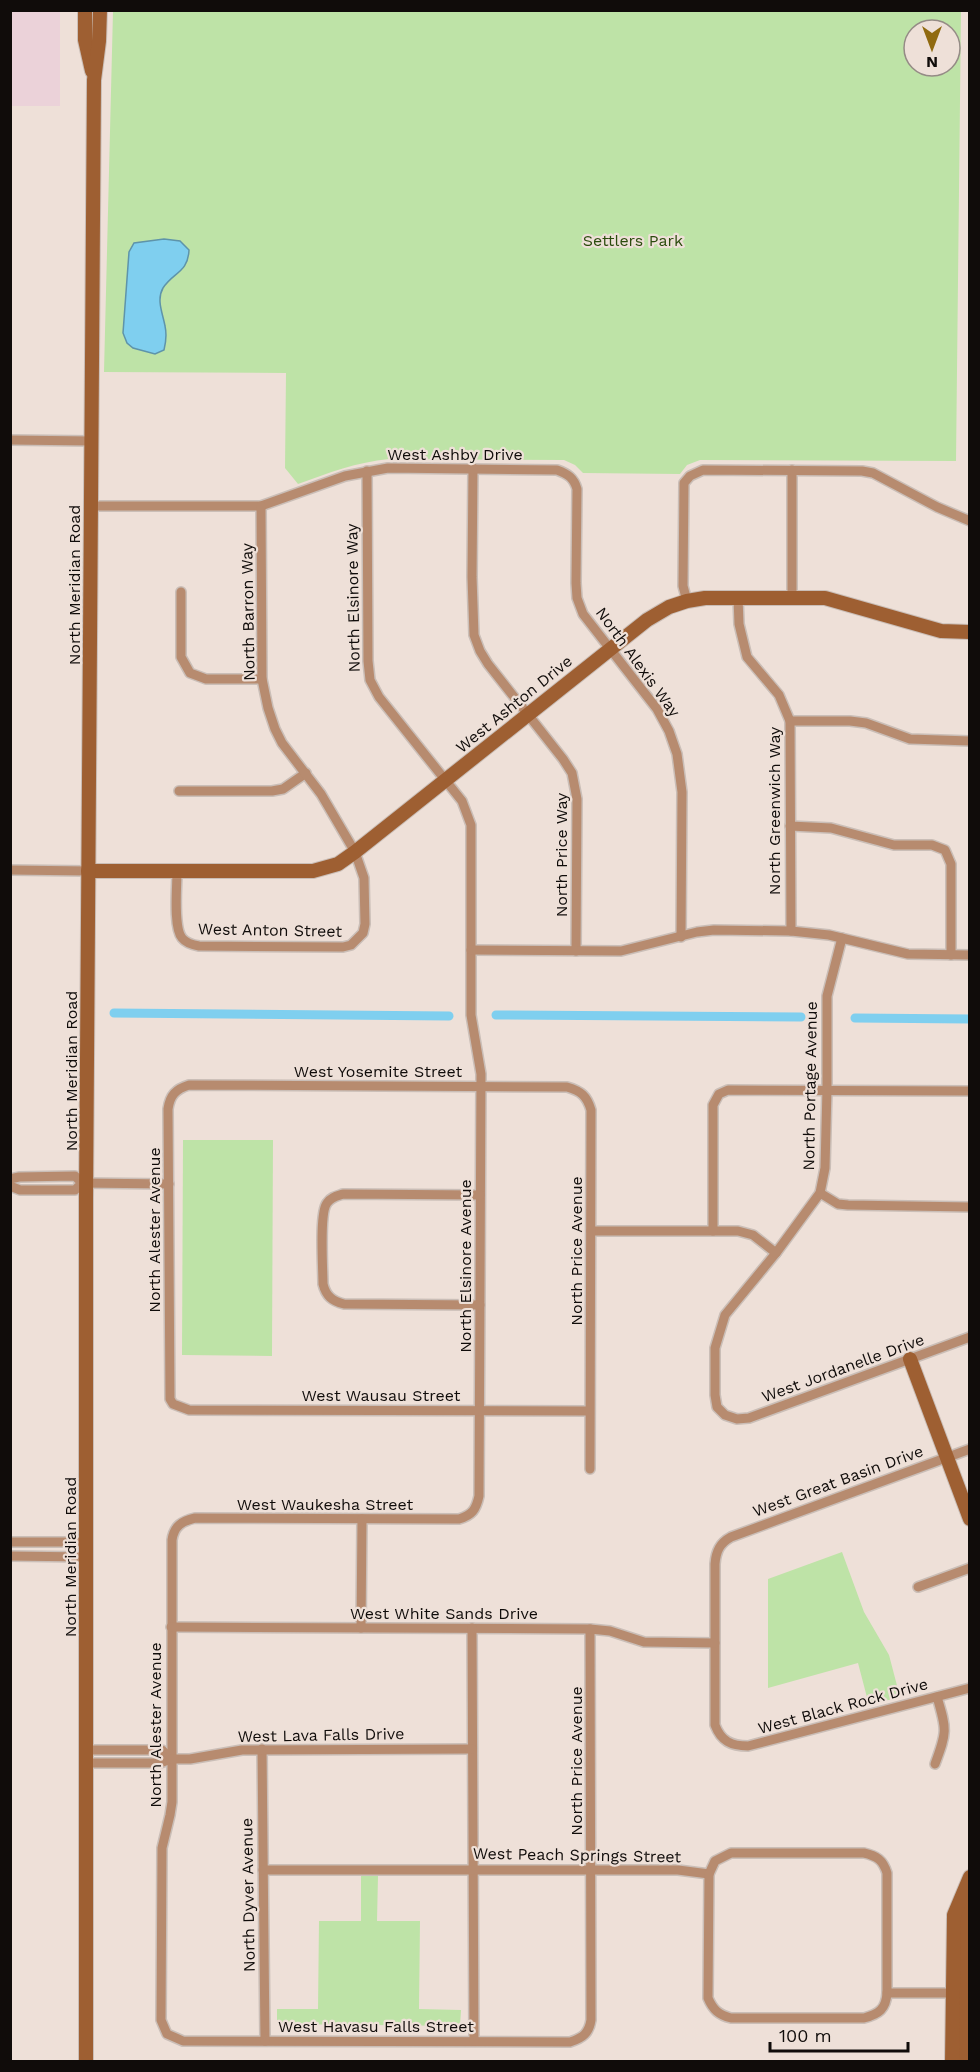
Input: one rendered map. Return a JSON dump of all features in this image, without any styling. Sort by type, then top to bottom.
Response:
[{"type":"main road","name":"North Meridian Road","points":[[85,10],[85,40],[94,80]]},
{"type":"main road","name":"North Meridian Road","points":[[86,2061],[84,1183],[94,80],[100,10]]},
{"type":"main road","name":"West Ashton Drive","points":[[88,871],[313,871],[338,864],[647,620],[669,607],[687,601],[738,597],[825,598],[941,631],[969,632]]},
{"type":"main road","points":[[910,1359],[969,1519]]},
{"type":"main road","points":[[966,2061],[954,1915],[969,1877]]},
{"type":"main road","points":[[952,2061],[960,1993]]},
{"type":"street","points":[[10,440],[91,441]]},
{"type":"street","name":"West Ashby Drive","points":[[91,506],[261,506],[345,476],[388,468],[557,470],[571,477]]},
{"type":"street","name":"North Price Way","points":[[473,468],[474,635],[488,664],[563,759],[575,783],[577,799],[576,951]]},
{"type":"street","points":[[687,601],[683,586],[684,483],[690,476],[703,470],[873,472],[969,521]]},
{"type":"street","points":[[792,470],[792,597]]},
{"type":"street","name":"North Elsinore Way","points":[[367,471],[366,597],[370,680],[379,697],[462,801],[471,825],[471,1015]]},
{"type":"street","name":"North Alexis Way","points":[[571,477],[577,489],[576,583],[577,598],[583,614],[657,709],[669,731],[677,754],[682,792],[681,937]]},
{"type":"street","name":"North Barron Way","points":[[261,506],[262,679],[268,708],[282,743],[321,794],[355,852],[364,878],[365,924],[363,933],[357,940]]},
{"type":"street","points":[[181,592],[181,657],[189,673],[206,679],[262,679]]},
{"type":"street","name":"North Greenwich Way","points":[[738,597],[739,624],[747,657],[779,695],[790,721],[791,931]]},
{"type":"street","points":[[790,721],[850,721],[866,723],[920,740],[969,741]]},
{"type":"street","points":[[179,791],[272,791],[282,789],[306,773]]},
{"type":"street","points":[[790,825],[831,828],[894,844],[932,844],[945,850],[951,864],[951,955]]},
{"type":"street","points":[[10,870],[88,871]]},
{"type":"street","name":"West Anton Street","points":[[177,872],[178,925],[183,939],[199,946],[343,947],[357,940]]},
{"type":"street","points":[[471,950],[632,950],[697,932],[714,930],[810,932],[892,951],[969,955]]},
{"type":"street","name":"North Portage Avenue","points":[[725,1415],[717,1407],[714,1395],[715,1348],[725,1314],[776,1253],[820,1193],[825,1168],[827,996],[842,938]]},
{"type":"street","name":"North Elsinore Avenue","points":[[471,1015],[481,1074],[479,1496],[477,1507],[471,1515]]},
{"type":"street","name":"West Yosemite Street","points":[[173,1093],[189,1084],[567,1088],[583,1094]]},
{"type":"street","points":[[713,1231],[713,1105],[719,1094],[728,1090],[969,1091]]},
{"type":"street","name":"North Alester Avenue","points":[[173,1093],[168,1109],[170,1399],[173,1404]]},
{"type":"street","name":"North Price Avenue","points":[[583,1094],[589,1101],[591,1110],[590,1469]]},
{"type":"street","points":[[10,1179],[75,1176],[84,1183],[169,1184]]},
{"type":"street","points":[[10,1186],[20,1190],[75,1190],[84,1183]]},
{"type":"street","points":[[820,1193],[838,1204],[848,1205],[969,1207]]},
{"type":"street","points":[[480,1195],[343,1194],[328,1201],[323,1214],[323,1284],[324,1291],[329,1298],[344,1304],[480,1305]]},
{"type":"street","points":[[591,1231],[738,1231],[753,1235],[776,1253]]},
{"type":"street","name":"West Jordanelle Drive","points":[[725,1415],[737,1419],[749,1418],[969,1337]]},
{"type":"street","name":"West Wausau Street","points":[[173,1404],[189,1410],[590,1411]]},
{"type":"street","name":"West Great Basin Drive","points":[[715,1643],[715,1564],[720,1545],[731,1537],[969,1449]]},
{"type":"street","name":"West Waukesha Street","points":[[180,1523],[195,1518],[459,1520],[471,1515]]},
{"type":"street","points":[[361,1628],[362,1519]]},
{"type":"street","name":"North Alester Avenue","points":[[168,2034],[161,2020],[161,1857],[170,1815],[172,1540],[180,1523]]},
{"type":"street","points":[[10,1542],[86,1542]]},
{"type":"street","points":[[10,1556],[86,1557]]},
{"type":"street","points":[[918,1587],[969,1568]]},
{"type":"street","name":"West White Sands Drive","points":[[171,1627],[590,1629],[610,1630],[644,1642],[715,1643]]},
{"type":"street","points":[[472,1628],[474,2041]]},
{"type":"street","name":"North Price Avenue","points":[[584,2036],[591,2020],[590,1629]]},
{"type":"street","name":"West Black Rock Drive","points":[[715,1643],[715,1725],[725,1741],[735,1746],[748,1746],[969,1688]]},
{"type":"street","points":[[935,1764],[945,1732],[937,1697]]},
{"type":"street","name":"West Lava Falls Drive","points":[[87,1757],[162,1750],[171,1759],[190,1759],[262,1749],[472,1749]]},
{"type":"street","name":"North Dyver Avenue","points":[[262,1749],[265,2041]]},
{"type":"street","points":[[730,1853],[864,1853],[879,1858],[885,1865],[887,1873],[887,1993],[882,2009],[875,2015],[864,2018],[731,2018],[716,2012],[708,1998],[709,1874],[715,1861],[730,1853]]},
{"type":"street","name":"West Peach Springs Street","points":[[263,1870],[592,1869],[678,1870],[709,1874]]},
{"type":"street","points":[[887,1993],[960,1993]]},
{"type":"street","name":"West Havasu Falls Street","points":[[168,2034],[183,2041],[570,2042],[584,2036]]},
{"type":"shaded area","points":[[11,10],[60,11],[60,106],[11,106]]},
{"type":"green space","name":"Settlers Park","points":[[113,11],[961,11],[961,18],[902,18],[902,78],[960,78],[956,461],[700,460],[687,465],[680,474],[583,473],[575,465],[564,460],[389,459],[354,465],[298,484],[285,468],[286,373],[104,372]]},
{"type":"green space","points":[[183,1140],[273,1140],[272,1356],[182,1355]]},
{"type":"green space","points":[[842,1552],[864,1612],[889,1655],[900,1697],[869,1705],[858,1663],[768,1688],[768,1579]]},
{"type":"green space","points":[[361,1876],[378,1876],[377,1921],[420,1921],[419,2009],[461,2010],[460,2026],[277,2024],[277,2009],[318,2009],[319,1921],[361,1921]]},
{"type":"water","points":[[164,239],[180,241],[189,250],[183,268],[167,283],[161,293],[160,302],[166,329],[166,341],[164,350],[155,354],[133,348],[127,343],[123,333],[129,252],[134,243]]},
{"type":"waterway","points":[[114,1013],[449,1016]]},
{"type":"waterway","points":[[496,1015],[801,1017]]},
{"type":"waterway","points":[[855,1018],[970,1019]]}]
